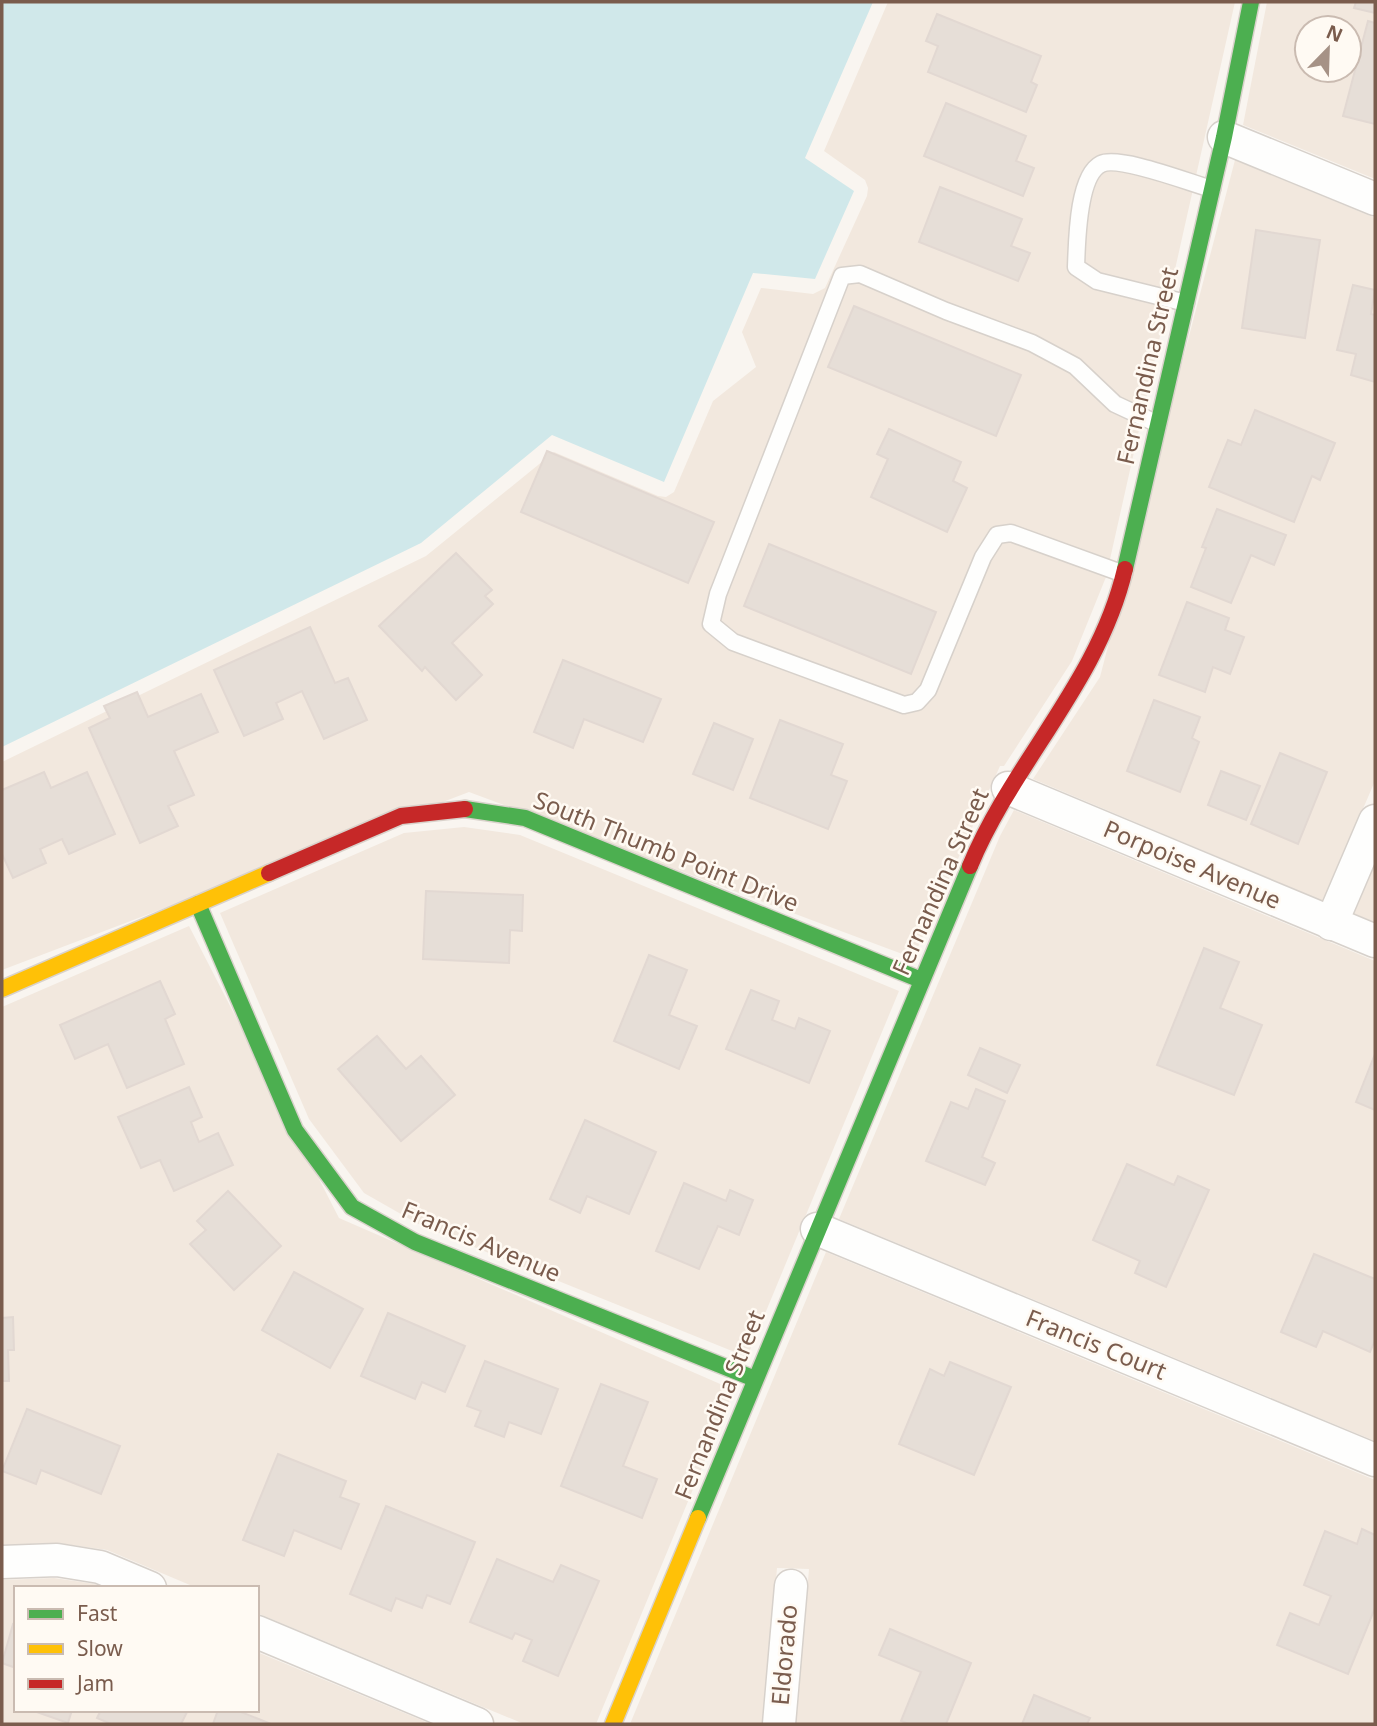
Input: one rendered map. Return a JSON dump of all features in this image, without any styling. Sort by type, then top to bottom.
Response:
[{"type":"street","name":"Fernandina Street","points":[[613,1724],[985,829],[1086,670],[1107,624],[1124,574],[1224,137],[1251,2]]},
{"type":"street","points":[[1224,137],[1375,199]]},
{"type":"street","name":"Porpoise Avenue","points":[[1008,789],[1375,941]]},
{"type":"street","name":"South Thumb Point Drive","points":[[2,989],[401,816],[466,809],[525,818],[921,980]]},
{"type":"street","points":[[1331,924],[1375,821]]},
{"type":"street","name":"Francis Avenue","points":[[198,904],[295,1130],[352,1207],[415,1242],[755,1379]]},
{"type":"street","name":"Francis Court","points":[[817,1230],[1375,1460]]},
{"type":"street","points":[[2,1562],[57,1560],[100,1567],[145,1586]]},
{"type":"street","name":"Eldorado","points":[[779,1724],[791,1586]]},
{"type":"street","points":[[259,1633],[477,1724]]},
{"type":"lane","points":[[1186,303],[1097,281],[1076,267],[1077,234],[1086,179],[1100,164],[1119,161],[1212,189]]},
{"type":"lane","points":[[1124,574],[1011,533],[997,535],[983,557],[929,690],[917,702],[904,705],[733,642],[711,624],[718,594],[842,276],[860,274],[1032,344],[1075,366],[1115,404],[1158,424]]},
{"type":"shaded area","points":[[888,2],[1235,2],[1106,577],[1072,661],[1004,766],[1000,766],[913,958],[469,792],[2,970],[2,762],[426,556],[554,452],[658,496],[666,497],[674,492],[713,401],[756,367],[742,332],[761,288],[813,294],[825,288],[867,196],[865,180],[824,151]]},
{"type":"shaded area","points":[[1267,2],[1375,2],[1375,179],[1243,125]]},
{"type":"shaded area","points":[[1235,160],[1375,218],[1375,781],[1323,901],[1033,779],[1100,677]]},
{"type":"shaded area","points":[[1014,810],[1375,961],[1375,1441],[839,1219],[1000,836]]},
{"type":"shaded area","points":[[464,827],[520,835],[899,991],[747,1357],[422,1226],[364,1193],[309,1119],[220,913],[404,833]]},
{"type":"shaded area","points":[[1375,861],[1375,922],[1352,913]]},
{"type":"shaded area","points":[[189,926],[339,1218],[734,1390],[596,1724],[524,1724],[259,1614],[259,1586],[192,1586],[107,1550],[58,1543],[2,1545],[2,1007]]},
{"type":"shaded area","points":[[826,1252],[1375,1480],[1375,1724],[796,1724],[809,1569],[777,1568],[763,1724],[630,1724]]},
{"type":"shaded area","points":[[54,1578],[100,1586],[14,1586],[14,1712],[259,1712],[259,1653],[431,1724],[2,1724],[2,1580]]},
{"type":"water","points":[[2,2],[873,2],[805,158],[854,191],[815,279],[753,273],[664,482],[552,435],[421,543],[2,747]]},
{"type":"building","points":[[1356,2],[1375,2],[1375,13],[1354,8]]},
{"type":"building","points":[[937,14],[1041,56],[1031,82],[1037,85],[1026,112],[928,72],[938,46],[926,41]]},
{"type":"building","points":[[1368,21],[1375,23],[1375,124],[1343,116],[1351,84],[1363,84],[1363,40]]},
{"type":"building","points":[[946,103],[1026,136],[1016,161],[1034,168],[1023,196],[924,156]]},
{"type":"building","points":[[940,187],[1022,219],[1011,246],[1030,253],[1018,281],[919,242]]},
{"type":"building","points":[[1256,230],[1320,240],[1305,338],[1242,328]]},
{"type":"building","points":[[1353,285],[1375,290],[1371,314],[1375,315],[1375,382],[1351,375],[1356,354],[1337,350]]},
{"type":"building","points":[[854,306],[1021,375],[996,436],[828,367]]},
{"type":"building","points":[[1255,410],[1335,443],[1320,480],[1312,476],[1294,522],[1209,487],[1228,440],[1241,445]]},
{"type":"building","points":[[889,429],[961,462],[953,481],[967,488],[947,532],[871,497],[888,459],[877,454]]},
{"type":"building","points":[[547,451],[714,522],[688,583],[521,512]]},
{"type":"building","points":[[1217,509],[1286,535],[1274,565],[1251,555],[1231,603],[1191,587],[1206,548],[1202,547]]},
{"type":"building","points":[[769,544],[936,612],[911,674],[744,606]]},
{"type":"building","points":[[456,553],[492,590],[485,596],[493,604],[452,643],[482,675],[456,700],[425,667],[422,671],[379,626]]},
{"type":"building","points":[[1187,602],[1229,618],[1225,630],[1244,637],[1230,674],[1213,667],[1205,692],[1159,675]]},
{"type":"building","points":[[310,627],[335,683],[348,678],[367,720],[324,739],[302,691],[276,703],[283,719],[244,736],[214,670]]},
{"type":"building","points":[[563,660],[661,699],[643,742],[584,719],[573,748],[534,732]]},
{"type":"building","points":[[137,692],[148,717],[201,694],[218,732],[174,751],[194,795],[168,806],[178,826],[140,843],[89,728],[110,718],[104,706]]},
{"type":"building","points":[[1154,700],[1200,717],[1192,738],[1199,742],[1180,792],[1127,771]]},
{"type":"building","points":[[780,720],[843,744],[831,775],[847,781],[828,829],[750,798]]},
{"type":"building","points":[[714,723],[753,739],[733,790],[693,774]]},
{"type":"building","points":[[1280,753],[1327,772],[1298,844],[1251,824]]},
{"type":"building","points":[[1221,771],[1260,786],[1246,820],[1208,805]]},
{"type":"building","points":[[44,772],[51,788],[87,772],[115,834],[69,854],[62,839],[40,849],[46,863],[13,878],[2,854],[2,790]]},
{"type":"building","points":[[426,891],[523,895],[522,931],[510,930],[509,963],[423,959]]},
{"type":"building","points":[[1204,948],[1239,962],[1220,1008],[1262,1025],[1234,1095],[1157,1065]]},
{"type":"building","points":[[649,955],[687,970],[669,1015],[697,1026],[679,1069],[614,1041]]},
{"type":"building","points":[[160,981],[175,1014],[165,1019],[184,1064],[127,1088],[108,1044],[75,1059],[60,1025]]},
{"type":"building","points":[[751,990],[779,1001],[772,1020],[795,1029],[799,1018],[830,1031],[809,1083],[726,1049]]},
{"type":"building","points":[[377,1036],[406,1069],[421,1056],[455,1095],[401,1141],[338,1069]]},
{"type":"building","points":[[980,1048],[1020,1065],[1007,1093],[968,1075]]},
{"type":"building","points":[[1375,1054],[1375,1110],[1356,1102]]},
{"type":"building","points":[[189,1087],[202,1117],[191,1122],[199,1142],[218,1133],[233,1165],[174,1191],[160,1160],[141,1168],[118,1117]]},
{"type":"building","points":[[976,1089],[1005,1101],[982,1157],[995,1163],[985,1185],[926,1161],[951,1102],[968,1109]]},
{"type":"building","points":[[585,1120],[656,1152],[629,1214],[587,1196],[580,1213],[550,1199]]},
{"type":"building","points":[[1127,1164],[1174,1185],[1178,1176],[1209,1190],[1166,1287],[1135,1273],[1140,1261],[1093,1240]]},
{"type":"building","points":[[684,1183],[726,1201],[730,1190],[753,1200],[739,1235],[718,1226],[699,1269],[656,1251]]},
{"type":"building","points":[[228,1191],[281,1246],[234,1290],[190,1244],[206,1230],[197,1221]]},
{"type":"building","points":[[1314,1254],[1375,1279],[1375,1340],[1370,1352],[1323,1331],[1316,1347],[1281,1332]]},
{"type":"building","points":[[294,1272],[363,1309],[330,1368],[262,1330]]},
{"type":"building","points":[[388,1313],[465,1346],[445,1392],[422,1382],[415,1399],[361,1376]]},
{"type":"building","points":[[13,1317],[14,1350],[8,1350],[9,1381],[2,1381],[2,1318]]},
{"type":"building","points":[[485,1361],[558,1389],[541,1434],[509,1422],[504,1437],[475,1426],[481,1411],[467,1406]]},
{"type":"building","points":[[950,1362],[1011,1387],[974,1475],[899,1444],[930,1369],[944,1376]]},
{"type":"building","points":[[601,1384],[648,1402],[623,1466],[657,1479],[642,1518],[561,1486]]},
{"type":"building","points":[[27,1409],[120,1446],[101,1494],[41,1470],[36,1484],[2,1471]]},
{"type":"building","points":[[278,1454],[346,1481],[340,1497],[359,1504],[341,1549],[294,1530],[284,1556],[243,1540]]},
{"type":"building","points":[[386,1506],[475,1542],[450,1604],[427,1595],[422,1608],[396,1598],[391,1611],[350,1594]]},
{"type":"building","points":[[1362,1529],[1375,1535],[1375,1608],[1348,1674],[1277,1645],[1290,1613],[1319,1625],[1331,1596],[1304,1585],[1325,1531],[1357,1544]]},
{"type":"building","points":[[497,1559],[553,1582],[561,1565],[599,1581],[558,1676],[523,1661],[532,1640],[515,1633],[512,1639],[470,1622]]},
{"type":"building","points":[[13,1624],[14,1667],[2,1663]]},
{"type":"building","points":[[890,1629],[971,1663],[946,1724],[909,1724],[901,1721],[921,1672],[879,1655]]},
{"type":"building","points":[[1034,1695],[1090,1718],[1087,1724],[1022,1724]]},
{"type":"building","points":[[37,1712],[71,1712],[68,1723]]},
{"type":"building","points":[[100,1712],[187,1712],[181,1724],[111,1724],[97,1718]]},
{"type":"building","points":[[217,1712],[241,1712],[271,1724],[213,1724]]},
{"type":"traffic: fast","points":[[1125,569],[1224,137],[1251,2]]},
{"type":"traffic: fast","points":[[465,809],[525,818],[921,980]]},
{"type":"traffic: fast","points":[[698,1518],[970,866]]},
{"type":"traffic: fast","points":[[198,904],[295,1130],[352,1207],[415,1242],[755,1379]]},
{"type":"traffic: slow","points":[[2,989],[269,873]]},
{"type":"traffic: slow","points":[[613,1724],[698,1518]]},
{"type":"traffic: jam","points":[[970,866],[1009,791],[1076,685],[1096,648],[1113,610],[1125,569]]},
{"type":"traffic: jam","points":[[269,873],[401,816],[465,809]]}]
